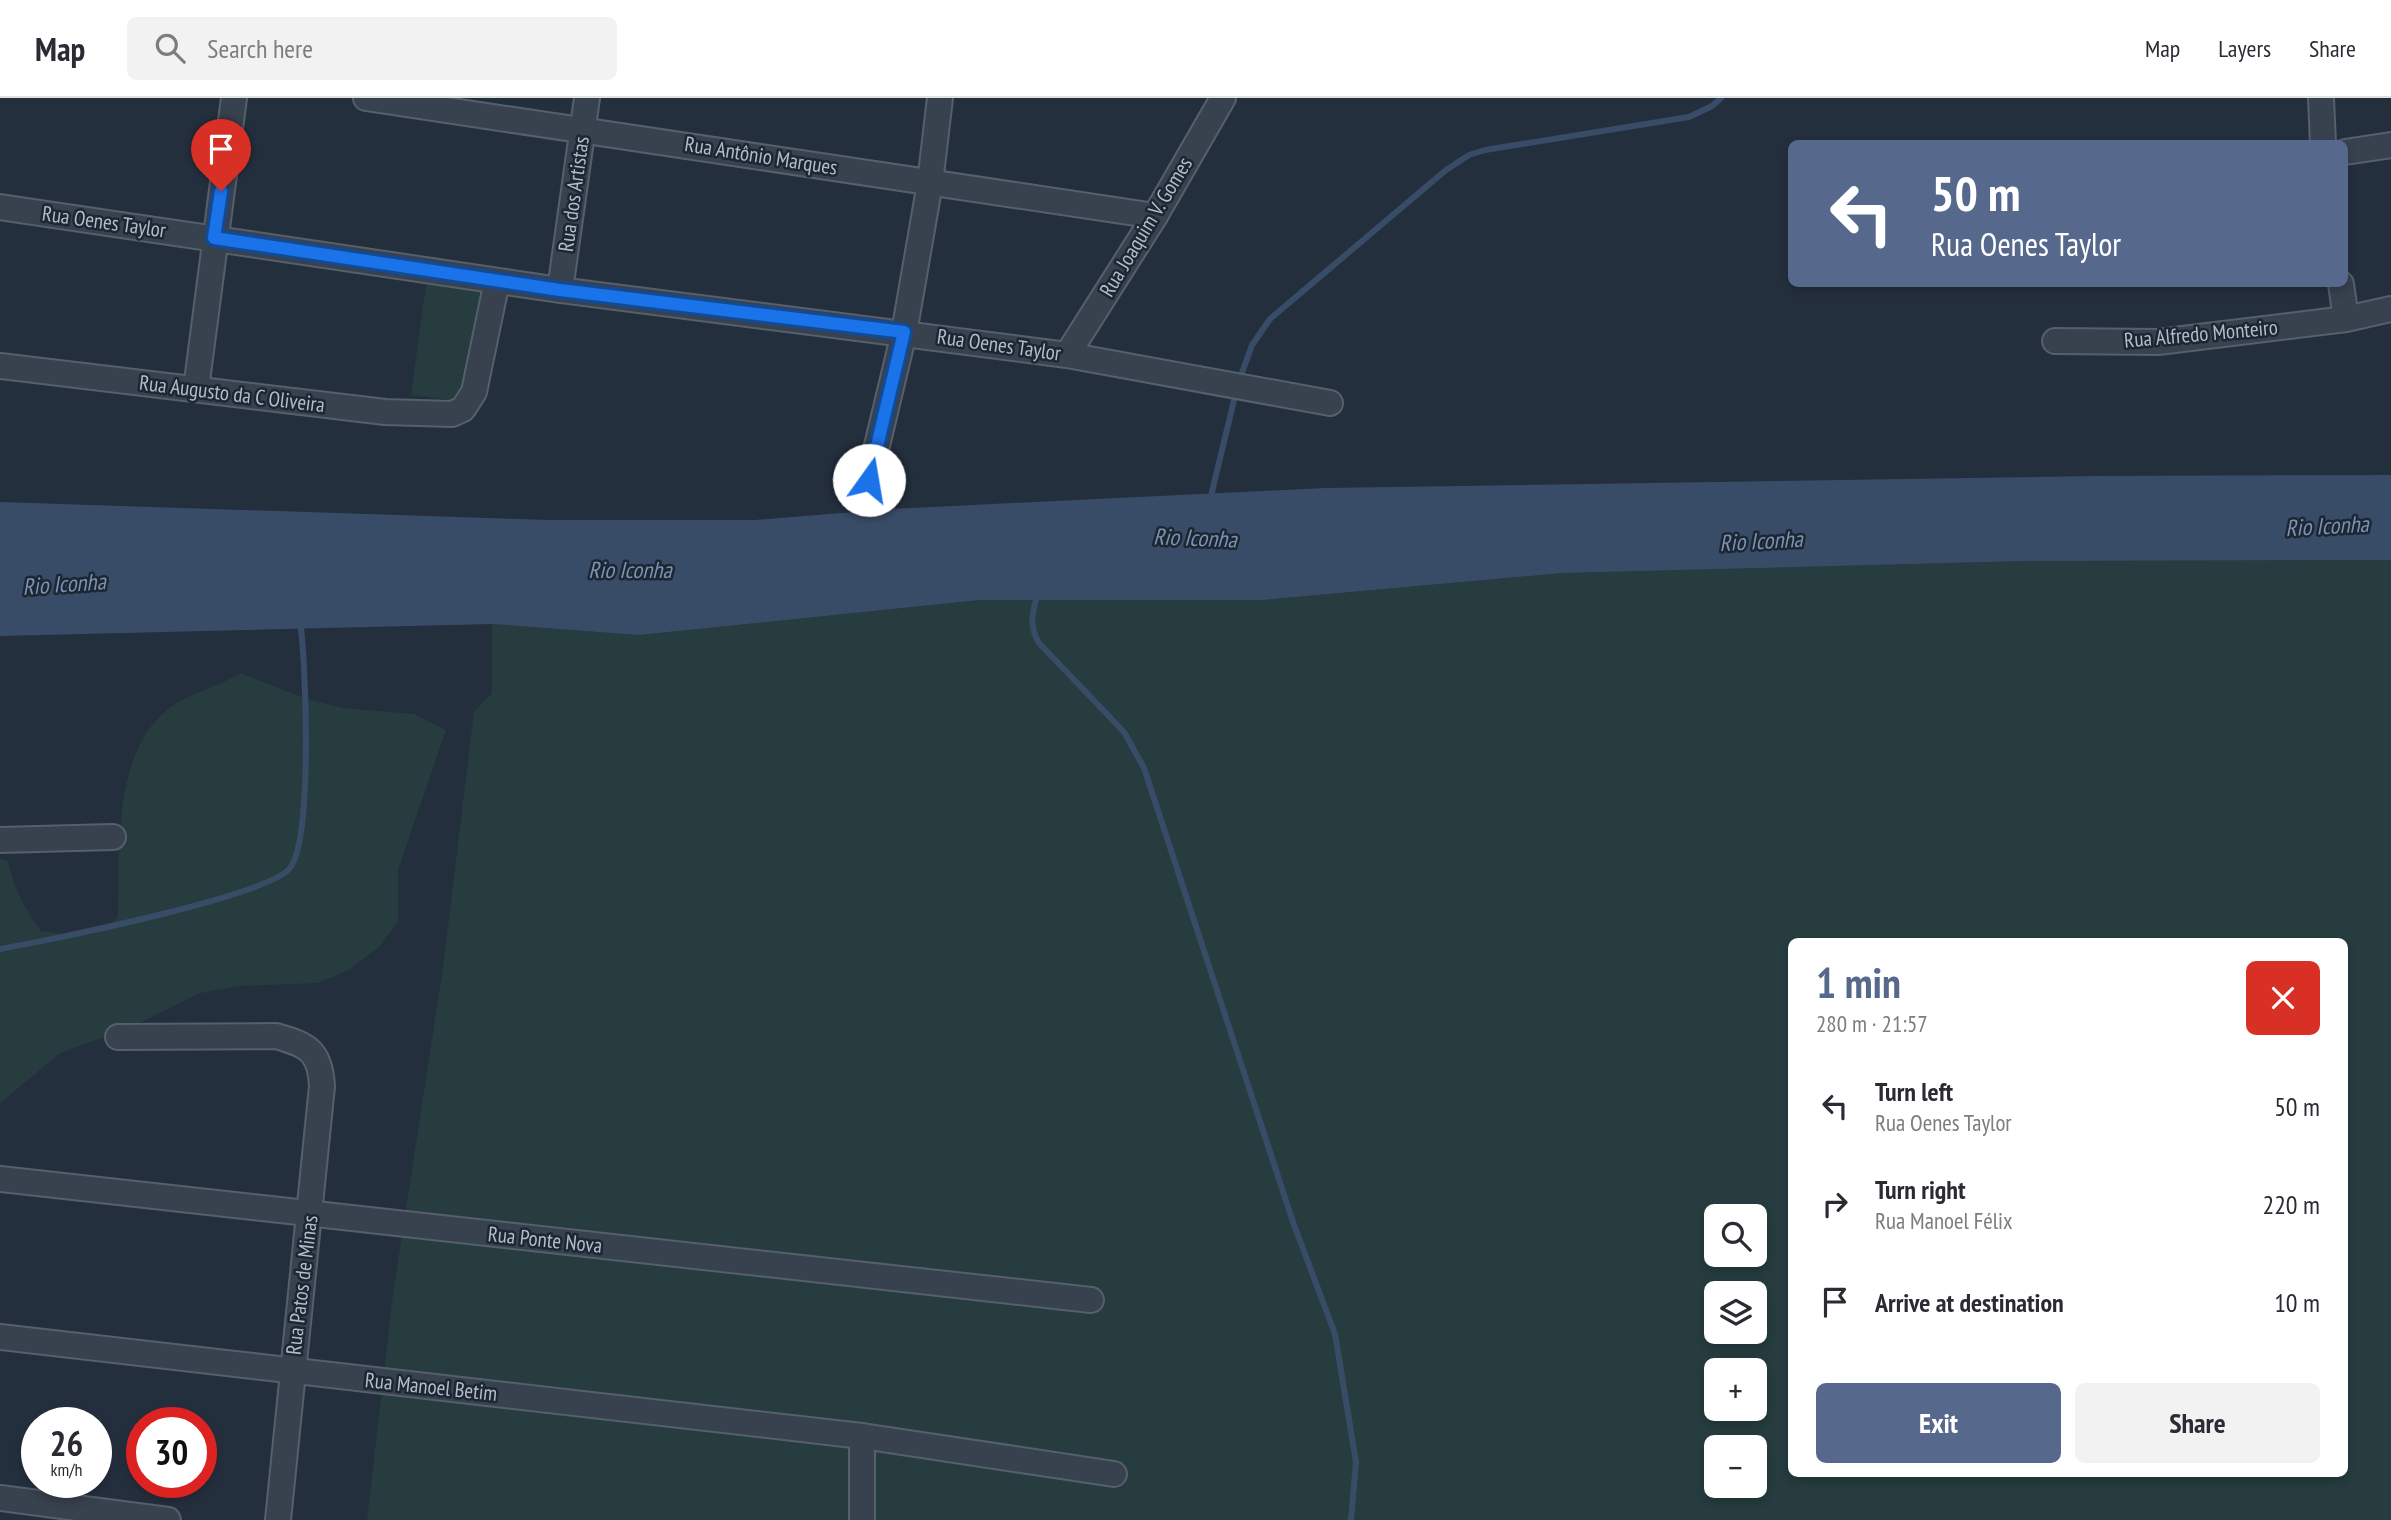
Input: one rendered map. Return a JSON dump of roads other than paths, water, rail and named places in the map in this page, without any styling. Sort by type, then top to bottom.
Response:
[{"type":"street","points":[[196,389],[234,98]]},
{"type":"street","name":"Rua Antônio Marques","points":[[366,98],[1155,216]]},
{"type":"street","name":"Rua dos Artistas","points":[[560,290],[587,98]]},
{"type":"street","points":[[869,480],[904,332],[930,183],[940,98]]},
{"type":"street","name":"Rua Joaquim V. Gomes","points":[[1067,355],[1155,216],[1223,98]]},
{"type":"street","points":[[2321,98],[2323,140]]},
{"type":"street","points":[[2348,152],[2391,145]]},
{"type":"street","name":"Rua Oenes Taylor","points":[[0,207],[560,290],[1067,355],[1330,403]]},
{"type":"street","name":"Rua Augusto da C Oliveira","points":[[0,366],[385,412],[432,415],[463,410],[474,392],[497,281]]},
{"type":"street","points":[[2341,287],[2346,318]]},
{"type":"street","name":"Rua Alfredo Monteiro","points":[[2054,341],[2158,342],[2346,318],[2391,309]]},
{"type":"street","points":[[0,840],[113,837]]},
{"type":"street","name":"Rua Patos de Minas","points":[[118,1037],[276,1036],[297,1042],[313,1052],[321,1068],[322,1086],[310,1214],[278,1520]]},
{"type":"street","name":"Rua Ponte Nova","points":[[0,1179],[1091,1300]]},
{"type":"street","name":"Rua Manoel Betim","points":[[0,1337],[862,1436],[1114,1474]]},
{"type":"street","points":[[862,1436],[862,1520]]},
{"type":"street","points":[[0,1498],[168,1520]]},
{"type":"water","name":"Rio Iconha","points":[[2391,475],[2391,560],[2026,561],[1563,573],[1263,600],[980,600],[639,635],[492,624],[0,636],[0,502],[548,520],[755,520],[891,509],[1326,488],[2096,476]]},
{"type":"waterway","points":[[1239,381],[1252,345],[1270,319],[1446,170],[1469,155],[1485,150],[1689,117],[1712,106],[1721,98]]},
{"type":"waterway","points":[[1210,500],[1236,392]]},
{"type":"waterway","points":[[1037,596],[1032,620],[1039,643],[1124,732],[1144,768],[1293,1222],[1335,1334],[1356,1462],[1351,1520]]},
{"type":"waterway","points":[[0,949],[201,904],[273,879],[290,868],[297,850],[305,787],[306,709],[300,620]]}]
